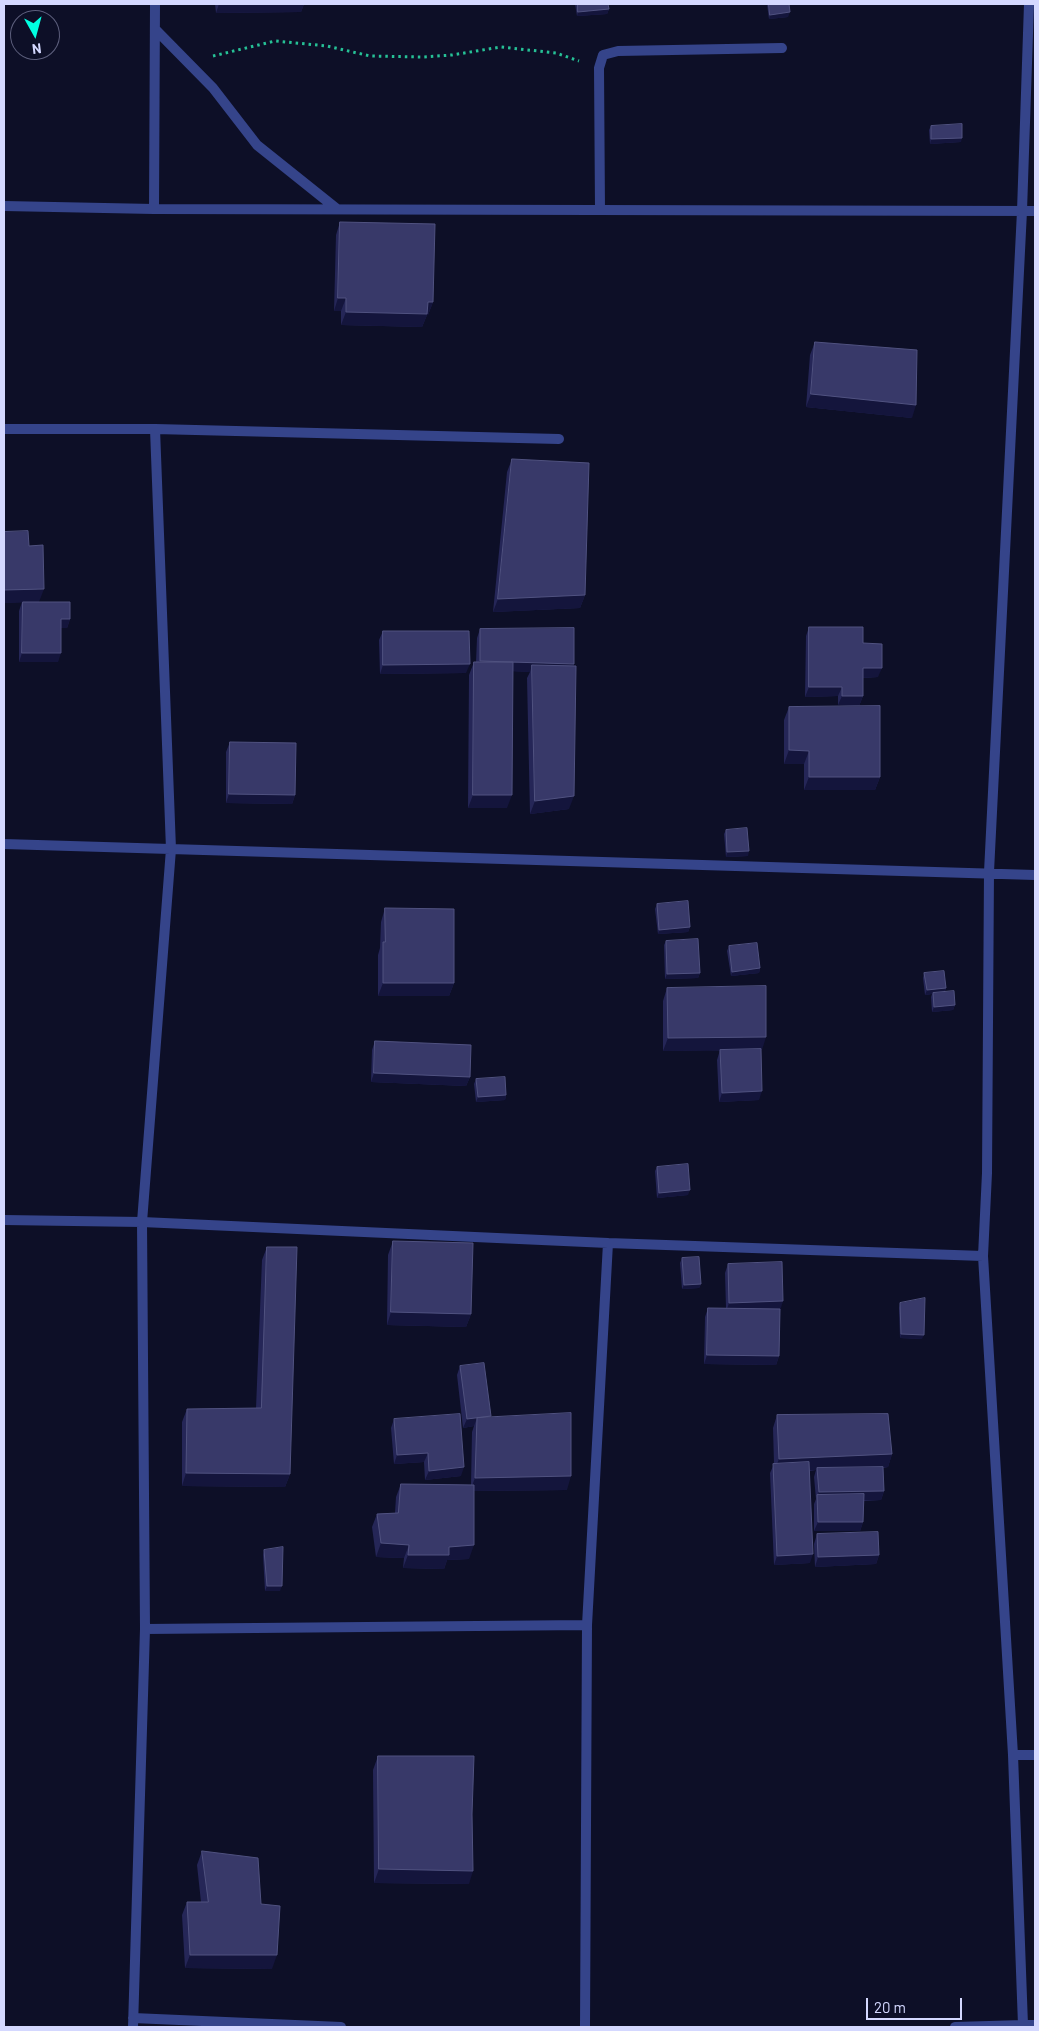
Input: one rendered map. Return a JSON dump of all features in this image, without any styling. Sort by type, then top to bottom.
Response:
[{"type":"street","points":[[154,209],[156,4]]},
{"type":"street","points":[[1023,2025],[1013,1755],[983,1256],[987,1174],[989,872],[1022,211],[1029,4]]},
{"type":"street","points":[[155,29],[213,88],[257,144],[337,209]]},
{"type":"street","points":[[600,210],[599,68],[603,55],[618,51],[782,48]]},
{"type":"street","points":[[4,206],[154,209],[1035,211]]},
{"type":"street","points":[[4,429],[155,429],[559,439]]},
{"type":"street","points":[[155,429],[171,849],[142,1222],[145,1629],[133,2023],[341,2027]]},
{"type":"street","points":[[4,844],[1035,874]]},
{"type":"street","points":[[4,1220],[142,1222],[608,1243],[983,1256]]},
{"type":"street","points":[[584,2027],[587,1625],[608,1243]]},
{"type":"street","points":[[145,1629],[587,1625]]},
{"type":"street","points":[[1013,1755],[1035,1756]]},
{"type":"street","points":[[955,2027],[1035,2025]]},
{"type":"path","points":[[188,62],[275,41],[328,46],[370,56],[442,55],[501,47],[556,53],[599,68]]},
{"type":"building","points":[[578,4],[608,4],[609,9],[578,12]]},
{"type":"building","points":[[769,4],[789,4],[790,12],[770,15]]},
{"type":"building","points":[[962,124],[962,138],[931,139],[931,126]]},
{"type":"building","points":[[340,222],[435,224],[433,302],[428,302],[427,314],[346,312],[346,298],[338,298]]},
{"type":"building","points":[[815,342],[917,350],[916,405],[811,394]]},
{"type":"building","points":[[512,459],[589,463],[585,595],[498,599]]},
{"type":"building","points":[[28,531],[29,546],[43,545],[44,589],[4,590],[4,532]]},
{"type":"building","points":[[23,602],[70,602],[70,619],[61,619],[61,653],[22,653]]},
{"type":"building","points":[[809,627],[863,627],[863,643],[882,644],[882,668],[863,668],[863,696],[842,696],[842,687],[809,687]]},
{"type":"building","points":[[574,628],[574,664],[480,661],[480,629]]},
{"type":"building","points":[[383,631],[469,631],[470,664],[383,665]]},
{"type":"building","points":[[474,662],[513,662],[512,795],[473,795]]},
{"type":"building","points":[[532,665],[576,666],[574,796],[535,801]]},
{"type":"building","points":[[880,706],[880,777],[809,777],[809,751],[789,750],[789,707]]},
{"type":"building","points":[[230,742],[296,743],[295,795],[229,794]]},
{"type":"building","points":[[747,828],[749,851],[727,852],[726,830]]},
{"type":"building","points":[[688,901],[690,927],[659,930],[657,904]]},
{"type":"building","points":[[385,908],[454,909],[454,983],[383,983]]},
{"type":"building","points":[[698,939],[700,973],[667,974],[666,941]]},
{"type":"building","points":[[757,943],[760,968],[732,972],[729,946]]},
{"type":"building","points":[[944,971],[946,988],[927,990],[924,973]]},
{"type":"building","points":[[766,986],[766,1037],[668,1038],[667,988]]},
{"type":"building","points":[[954,991],[955,1005],[934,1007],[933,993]]},
{"type":"building","points":[[375,1041],[471,1045],[470,1077],[374,1073]]},
{"type":"building","points":[[761,1049],[762,1091],[722,1093],[720,1050]]},
{"type":"building","points":[[505,1077],[506,1095],[478,1097],[476,1079]]},
{"type":"building","points":[[688,1164],[690,1190],[659,1193],[657,1167]]},
{"type":"building","points":[[393,1241],[473,1243],[471,1314],[391,1312]]},
{"type":"building","points":[[267,1247],[297,1247],[290,1474],[186,1473],[187,1409],[261,1408]]},
{"type":"building","points":[[699,1257],[701,1284],[684,1285],[682,1258]]},
{"type":"building","points":[[782,1262],[783,1301],[729,1303],[728,1264]]},
{"type":"building","points":[[925,1298],[924,1335],[901,1334],[900,1303]]},
{"type":"building","points":[[708,1308],[780,1309],[779,1356],[707,1355]]},
{"type":"building","points":[[484,1363],[491,1416],[467,1419],[460,1366]]},
{"type":"building","points":[[571,1413],[571,1476],[475,1478],[477,1418]]},
{"type":"building","points":[[460,1414],[464,1467],[429,1471],[428,1453],[397,1455],[394,1419]]},
{"type":"building","points":[[888,1414],[892,1454],[779,1459],[777,1415]]},
{"type":"building","points":[[809,1462],[813,1554],[777,1556],[773,1464]]},
{"type":"building","points":[[883,1467],[884,1491],[819,1492],[817,1468]]},
{"type":"building","points":[[401,1484],[474,1485],[474,1545],[449,1547],[449,1555],[408,1555],[409,1545],[381,1543],[377,1514],[398,1513]]},
{"type":"building","points":[[864,1494],[863,1522],[818,1522],[817,1495]]},
{"type":"building","points":[[878,1532],[879,1555],[818,1557],[817,1534]]},
{"type":"building","points":[[283,1547],[282,1586],[267,1586],[264,1550]]},
{"type":"building","points":[[378,1756],[474,1756],[473,1871],[379,1869]]},
{"type":"building","points":[[202,1851],[258,1858],[261,1904],[280,1906],[277,1955],[190,1955],[187,1902],[208,1902]]}]
